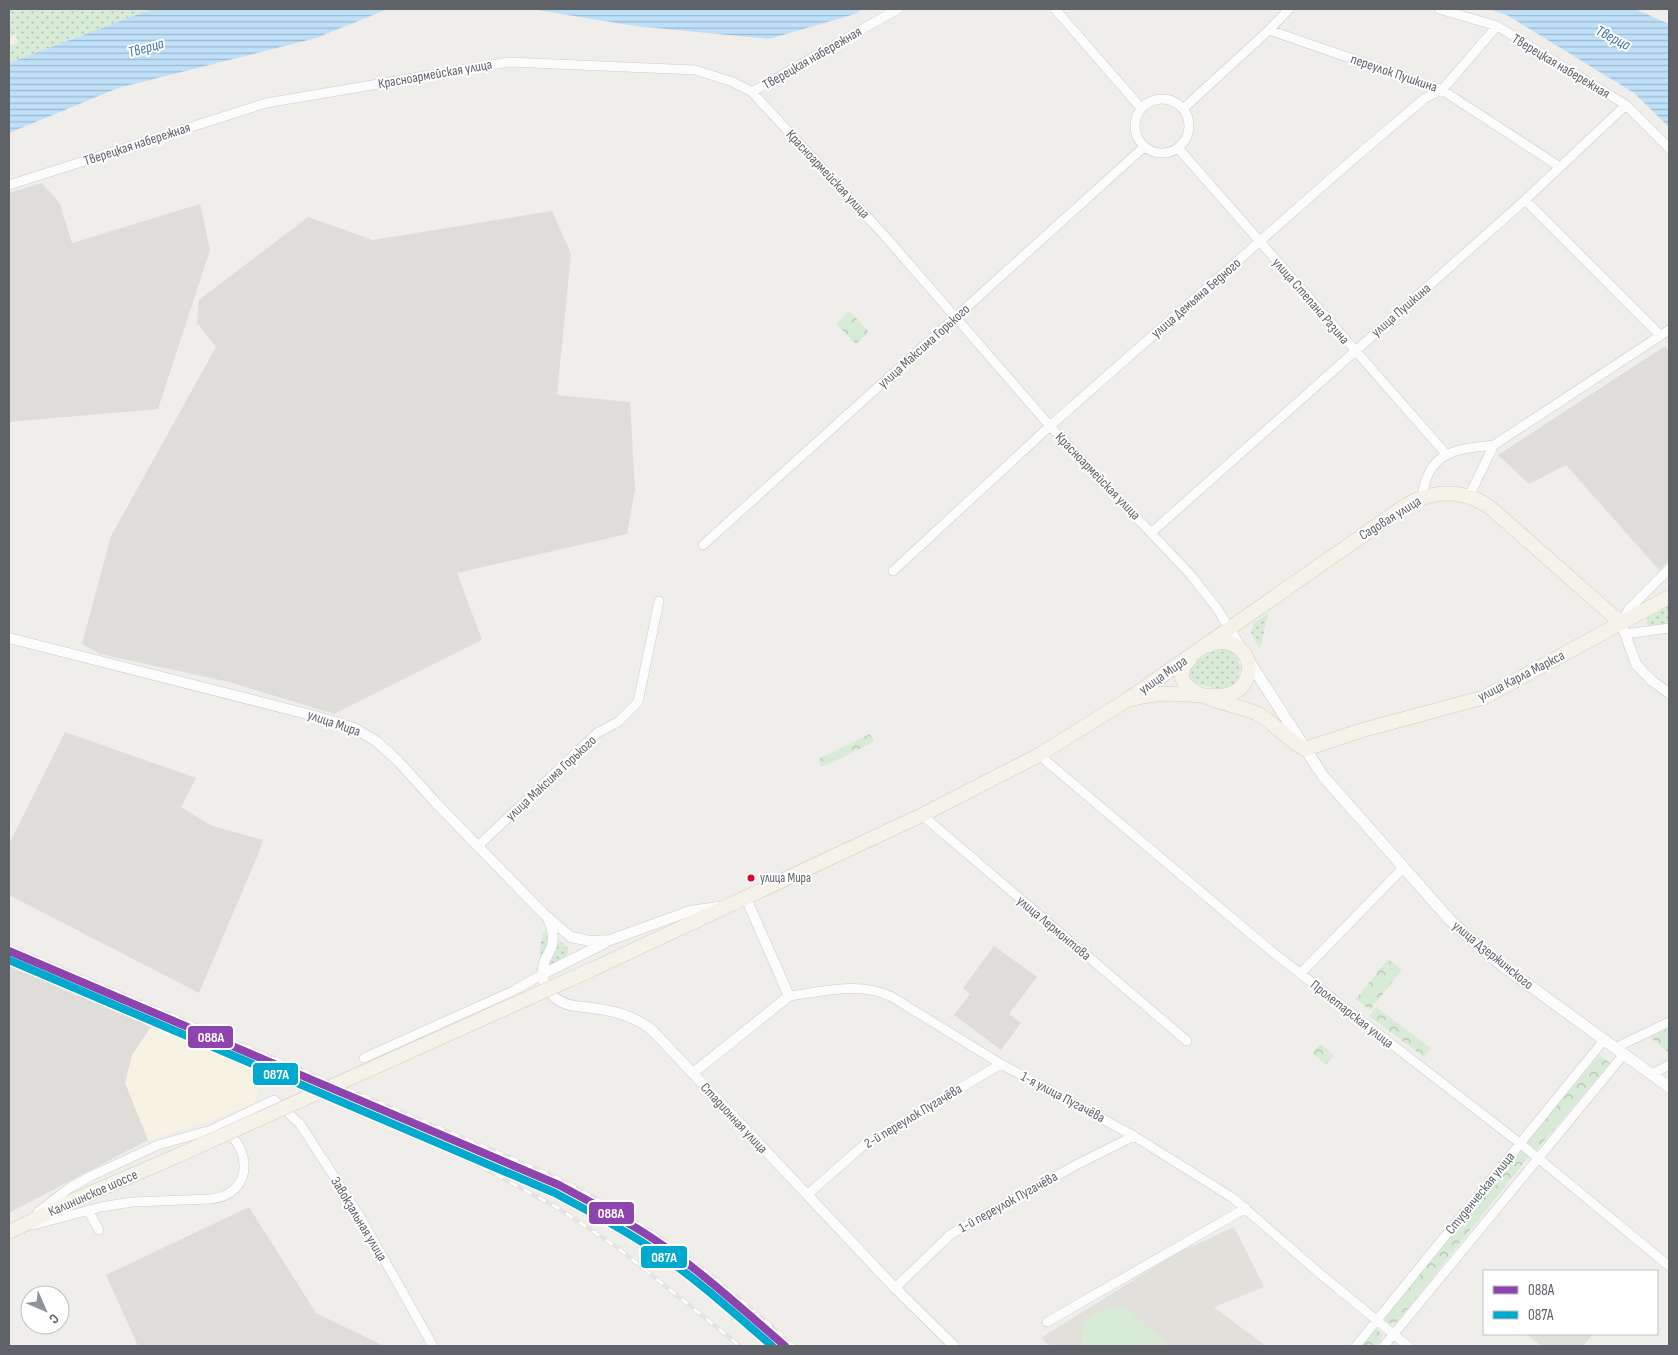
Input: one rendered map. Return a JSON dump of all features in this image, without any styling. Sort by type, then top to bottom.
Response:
[{"type":"main road","name":"Садовая улица","points":[[1199,649],[1402,508],[1422,497],[1442,493],[1469,496]]},
{"type":"main road","points":[[1469,496],[1492,509],[1623,628]]},
{"type":"main road","name":"улица Карла Маркса","points":[[1305,749],[1363,730],[1485,697],[1623,628],[1669,596]]},
{"type":"main road","points":[[1205,696],[1225,696],[1240,688],[1248,674],[1249,666],[1245,655],[1236,646],[1226,642],[1214,643],[1199,649],[1184,664],[1183,682],[1188,688],[1205,696],[1254,712],[1272,723],[1305,749]]},
{"type":"main road","name":"улица Мира","points":[[729,906],[922,815],[1039,755],[1126,700],[1199,649]]},
{"type":"main road","name":"улица Дзержинского","points":[[1245,655],[1323,776],[1450,920],[1486,953],[1669,1087]]},
{"type":"main road","name":"улица Мира","points":[[1126,700],[1147,695],[1205,696]]},
{"type":"main road","name":"Калининское шоссе","points":[[13,1230],[68,1203],[593,970],[729,906]]},
{"type":"street","name":"Тверецкая набережная","points":[[752,92],[898,9]]},
{"type":"street","points":[[1055,9],[1141,108]]},
{"type":"street","points":[[1184,108],[1269,30],[1289,9]]},
{"type":"street","name":"Тверецкая набережная","points":[[1439,9],[1497,26],[1626,105],[1669,148]]},
{"type":"street","name":"улица Демьяна Бедного","points":[[893,571],[1050,426],[1259,242],[1425,98],[1442,90],[1497,26]]},
{"type":"street","name":"переулок Пушкина","points":[[1269,30],[1442,90],[1560,167]]},
{"type":"street","name":"Красноармейская улица","points":[[266,102],[509,62],[695,70],[733,82],[752,92],[884,235],[1050,426],[1189,573],[1216,607],[1245,655]]},
{"type":"street","points":[[1162,98],[1178,103],[1184,108],[1190,122],[1189,130],[1187,137],[1178,148],[1164,153],[1150,151],[1144,147],[1139,141],[1135,128],[1137,114],[1141,108],[1154,99],[1162,98]]},
{"type":"street","name":"Тверецкая набережная","points":[[9,185],[266,102]]},
{"type":"street","name":"улица Пушкина","points":[[1152,532],[1526,200],[1626,105]]},
{"type":"street","name":"улица Максима Горького","points":[[703,545],[1144,147]]},
{"type":"street","name":"улица Степана Разина","points":[[1178,148],[1446,454]]},
{"type":"street","points":[[1526,200],[1660,335]]},
{"type":"street","points":[[1422,497],[1428,476],[1435,464],[1446,454],[1469,448],[1494,445],[1669,330]]},
{"type":"street","points":[[1469,496],[1494,445]]},
{"type":"street","points":[[1669,569],[1629,609],[1623,628],[1636,664],[1669,694]]},
{"type":"street","points":[[1669,569],[1669,574]]},
{"type":"street","name":"улица Максима Горького","points":[[478,846],[598,733],[618,722],[638,702],[659,601]]},
{"type":"street","name":"улица Карла Маркса","points":[[1623,628],[1669,628]]},
{"type":"street","name":"улица Мира","points":[[9,638],[315,716],[354,728],[376,741],[398,761],[436,803],[544,914],[571,937],[590,942],[610,940],[690,911],[729,906]]},
{"type":"street","name":"Пролетарская улица","points":[[1039,755],[1300,974],[1538,1158],[1669,1266]]},
{"type":"street","name":"улица Лермонтова","points":[[922,815],[1187,1040]]},
{"type":"street","points":[[1300,974],[1403,868]]},
{"type":"street","points":[[693,1073],[789,996],[746,898]]},
{"type":"street","points":[[544,914],[552,930],[552,948]]},
{"type":"street","points":[[543,974],[545,960],[552,948],[560,940],[571,937]]},
{"type":"street","points":[[364,1058],[513,990],[610,940]]},
{"type":"street","name":"Стадионная улица","points":[[543,974],[548,992],[559,1002],[568,1005],[611,1010],[636,1019],[656,1034],[895,1288],[954,1346]]},
{"type":"street","name":"1-я улица Пугачёва","points":[[789,996],[853,988],[878,991],[892,997],[1001,1064],[1134,1136],[1234,1198],[1408,1346]]},
{"type":"street","points":[[1619,1051],[1669,1022]]},
{"type":"street","name":"Студенческая улица","points":[[1356,1346],[1604,1040]]},
{"type":"street","name":"Студенческая улица","points":[[1384,1346],[1538,1158],[1619,1051]]},
{"type":"street","name":"2-й переулок Пугачёва","points":[[807,1195],[865,1144],[1001,1064]]},
{"type":"street","points":[[1652,1074],[1669,1065]]},
{"type":"street","name":"Завокзальная улица","points":[[211,1130],[274,1100],[300,1124],[359,1215],[433,1346]]},
{"type":"street","points":[[211,1130],[226,1131],[237,1142],[242,1155],[244,1176],[239,1186],[231,1194],[221,1198],[132,1202],[88,1210],[13,1230],[68,1190],[91,1176],[158,1145],[211,1130]]},
{"type":"street","name":"1-й переулок Пугачёва","points":[[895,1288],[951,1234],[1076,1165],[1134,1136]]},
{"type":"street","points":[[1047,1322],[1246,1208]]},
{"type":"street","points":[[88,1210],[99,1230]]},
{"type":"shaded area","points":[[42,183],[60,204],[72,243],[200,204],[210,250],[158,409],[9,422],[9,193]]},
{"type":"shaded area","points":[[552,211],[571,254],[557,395],[630,402],[635,489],[627,534],[457,573],[482,640],[334,714],[229,682],[100,654],[82,644],[111,536],[216,347],[197,323],[199,300],[308,217],[373,240]]},
{"type":"shaded area","points":[[1665,346],[1669,352],[1669,561],[1659,570],[1566,465],[1529,484],[1498,455]]},
{"type":"shaded area","points":[[65,732],[196,778],[181,807],[212,826],[263,840],[199,993],[9,895],[9,844]]},
{"type":"shaded area","points":[[994,946],[1037,977],[1009,1014],[1021,1023],[1001,1050],[954,1015],[970,994],[963,988]]},
{"type":"shaded area","points":[[9,961],[153,1024],[132,1055],[125,1083],[148,1140],[9,1213]]},
{"type":"shaded area","points":[[153,1024],[267,1073],[253,1104],[206,1122],[148,1140],[125,1083],[132,1055]]},
{"type":"shaded area","points":[[249,1207],[316,1313],[384,1346],[138,1346],[106,1275]]},
{"type":"shaded area","points":[[1234,1227],[1264,1287],[1214,1307],[1266,1346],[1050,1346],[1041,1338],[1175,1254]]},
{"type":"shaded area","points":[[1527,1335],[1592,1335],[1583,1346],[1541,1346]]},
{"type":"green space","points":[[9,9],[152,9],[9,63],[9,46],[18,43],[16,34],[9,37]]},
{"type":"green space","points":[[849,311],[869,332],[856,344],[836,324]]},
{"type":"green space","points":[[1669,606],[1669,624],[1649,626],[1646,623],[1648,617]]},
{"type":"green space","points":[[1268,613],[1260,650],[1251,633],[1254,623]]},
{"type":"green space","points":[[1217,648],[1230,650],[1238,659],[1241,668],[1237,680],[1230,687],[1219,689],[1194,683],[1189,677],[1188,672],[1195,662]]},
{"type":"green space","points":[[870,734],[874,742],[822,767],[818,759]]},
{"type":"green space","points":[[548,932],[567,947],[568,951],[561,961],[545,968],[541,961],[540,948],[543,934]]},
{"type":"green space","points":[[1388,959],[1402,970],[1370,1010],[1356,999]]},
{"type":"green space","points":[[1376,1007],[1431,1048],[1424,1057],[1369,1016]]},
{"type":"green space","points":[[1669,1028],[1669,1053],[1650,1037]]},
{"type":"green space","points":[[1320,1044],[1334,1055],[1326,1065],[1312,1053]]},
{"type":"green space","points":[[1600,1055],[1610,1063],[1535,1152],[1525,1143]]},
{"type":"green space","points":[[1521,1147],[1530,1155],[1397,1322],[1391,1324],[1386,1321],[1385,1317]]},
{"type":"green space","points":[[1121,1307],[1131,1312],[1169,1346],[1082,1346],[1081,1336],[1083,1329],[1091,1317],[1104,1310]]},
{"type":"green space","points":[[1376,1329],[1382,1334],[1382,1339],[1376,1346],[1359,1346],[1371,1330]]},
{"type":"water","name":"Тверца","points":[[152,9],[388,9],[316,38],[118,88],[9,133],[9,63]]},
{"type":"water","points":[[531,9],[862,9],[855,14],[769,39],[635,26]]},
{"type":"water","name":"Тверца","points":[[1489,9],[1635,9],[1669,24],[1669,127],[1634,93],[1507,15]]},
{"type":"railway","points":[[9,946],[556,1177],[657,1235],[718,1281],[794,1346]]},
{"type":"railway","points":[[355,1099],[558,1208],[618,1248],[740,1346]]},
{"type":"transit line","name":"088А","points":[[9,951],[559,1185],[606,1210],[669,1250],[720,1290],[785,1346]]},
{"type":"transit line","name":"087А","points":[[9,960],[555,1193],[602,1218],[664,1257],[712,1294],[772,1346]]},
{"type":"place","name":"улица Мира","points":[[751,878]]}]
